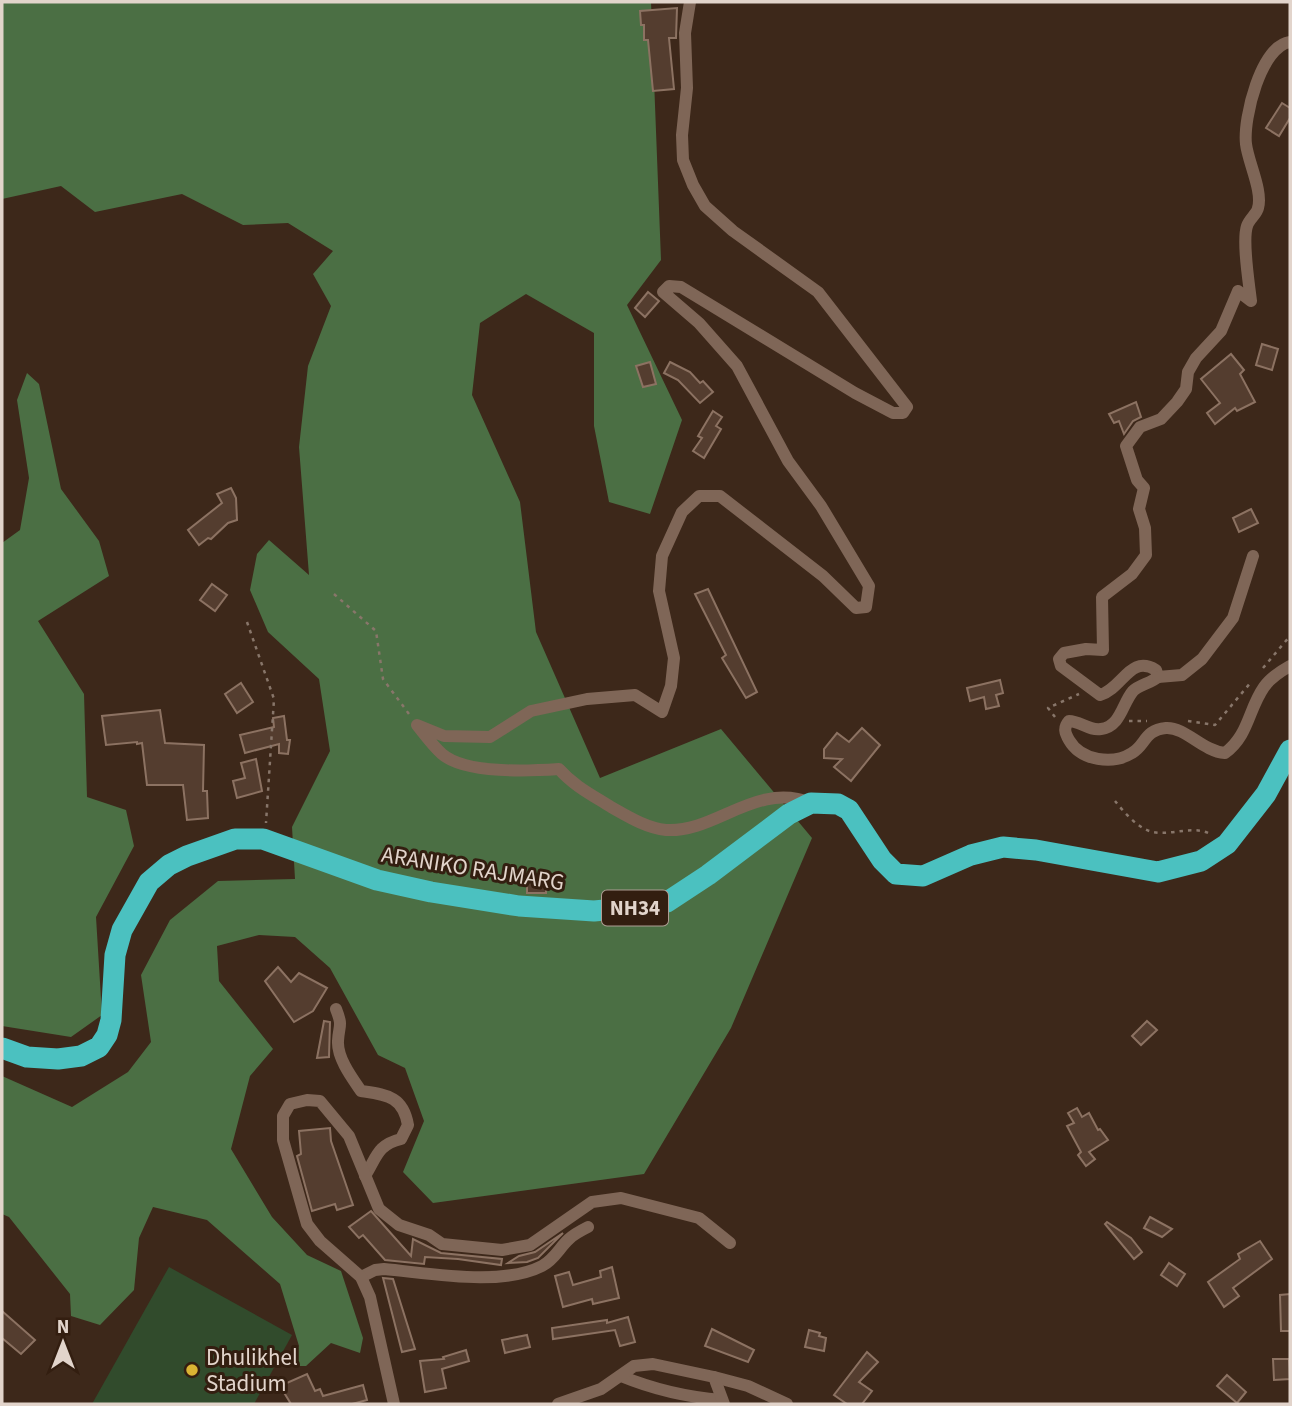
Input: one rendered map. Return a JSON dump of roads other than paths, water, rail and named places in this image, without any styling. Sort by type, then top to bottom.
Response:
[{"type":"highway","points":[[811,803],[838,804],[849,810],[882,860],[896,874],[923,876],[971,855],[1003,847],[1036,850],[1158,872],[1201,861],[1227,844],[1266,794],[1290,750]]},
{"type":"highway","name":"ARANIKO RAJMARG","points":[[2,1048],[27,1058],[58,1059],[81,1056],[99,1047],[107,1035],[111,1020],[115,955],[122,930],[149,882],[169,865],[210,846],[235,839],[266,840],[390,883],[519,906],[594,911],[667,902],[789,814],[811,803]]},
{"type":"street","points":[[690,2],[685,33],[687,88],[682,135],[683,160],[693,185],[705,206],[733,231],[818,292],[907,407],[903,413],[893,413],[855,393],[681,287],[668,286],[663,292],[699,323],[737,366],[788,461],[821,506],[869,586],[866,607],[856,608],[823,576],[720,496],[699,496],[682,512],[662,556],[659,590],[674,658],[671,686],[662,712],[635,695],[587,699],[531,711],[490,737],[444,736],[417,726],[443,756],[452,760],[482,768],[527,771],[559,769],[573,784],[633,820],[666,830],[691,826],[755,801],[788,796],[811,803]]},
{"type":"street","points":[[1158,677],[1156,670],[1148,665],[1136,666],[1110,692],[1100,695],[1061,666],[1059,659],[1064,653],[1086,649],[1103,650],[1102,597],[1132,575],[1146,555],[1145,528],[1139,509],[1144,488],[1137,480],[1126,446],[1140,427],[1161,419],[1177,402],[1186,389],[1188,372],[1196,358],[1221,331],[1238,291],[1251,301],[1245,237],[1247,225],[1258,208],[1258,196],[1246,143],[1251,98],[1268,57],[1283,43],[1290,41]]},
{"type":"street","points":[[1253,556],[1233,618],[1202,659],[1182,675],[1158,677],[1134,690],[1116,722],[1102,729],[1091,729],[1076,721],[1069,721],[1065,725],[1065,733],[1074,749],[1089,757],[1115,760],[1134,752],[1147,735],[1164,728],[1177,730],[1213,752],[1225,754],[1238,744],[1264,687],[1276,674],[1290,666]]},
{"type":"street","points":[[336,1009],[342,1023],[338,1043],[341,1056],[352,1078],[361,1091],[383,1094],[398,1101],[404,1109],[408,1125],[401,1139],[389,1142],[377,1151],[376,1159],[365,1176]]},
{"type":"street","points":[[394,1404],[370,1297],[361,1278],[320,1241],[307,1224],[283,1140],[283,1116],[290,1104],[307,1100],[320,1101],[349,1136],[379,1209],[399,1225],[429,1235],[442,1244],[502,1250],[530,1245],[592,1202],[621,1199],[699,1219],[730,1243]]},
{"type":"street","points":[[361,1278],[375,1270],[384,1269],[482,1277],[507,1275],[542,1266],[556,1255],[569,1238],[588,1227]]},
{"type":"street","points":[[558,1404],[601,1390],[634,1366],[653,1364],[748,1386],[787,1404]]},
{"type":"street","points":[[621,1376],[691,1401],[723,1402],[714,1377]]},
{"type":"place","name":"Dhulikhel Stadium","points":[[192,1370]]}]
